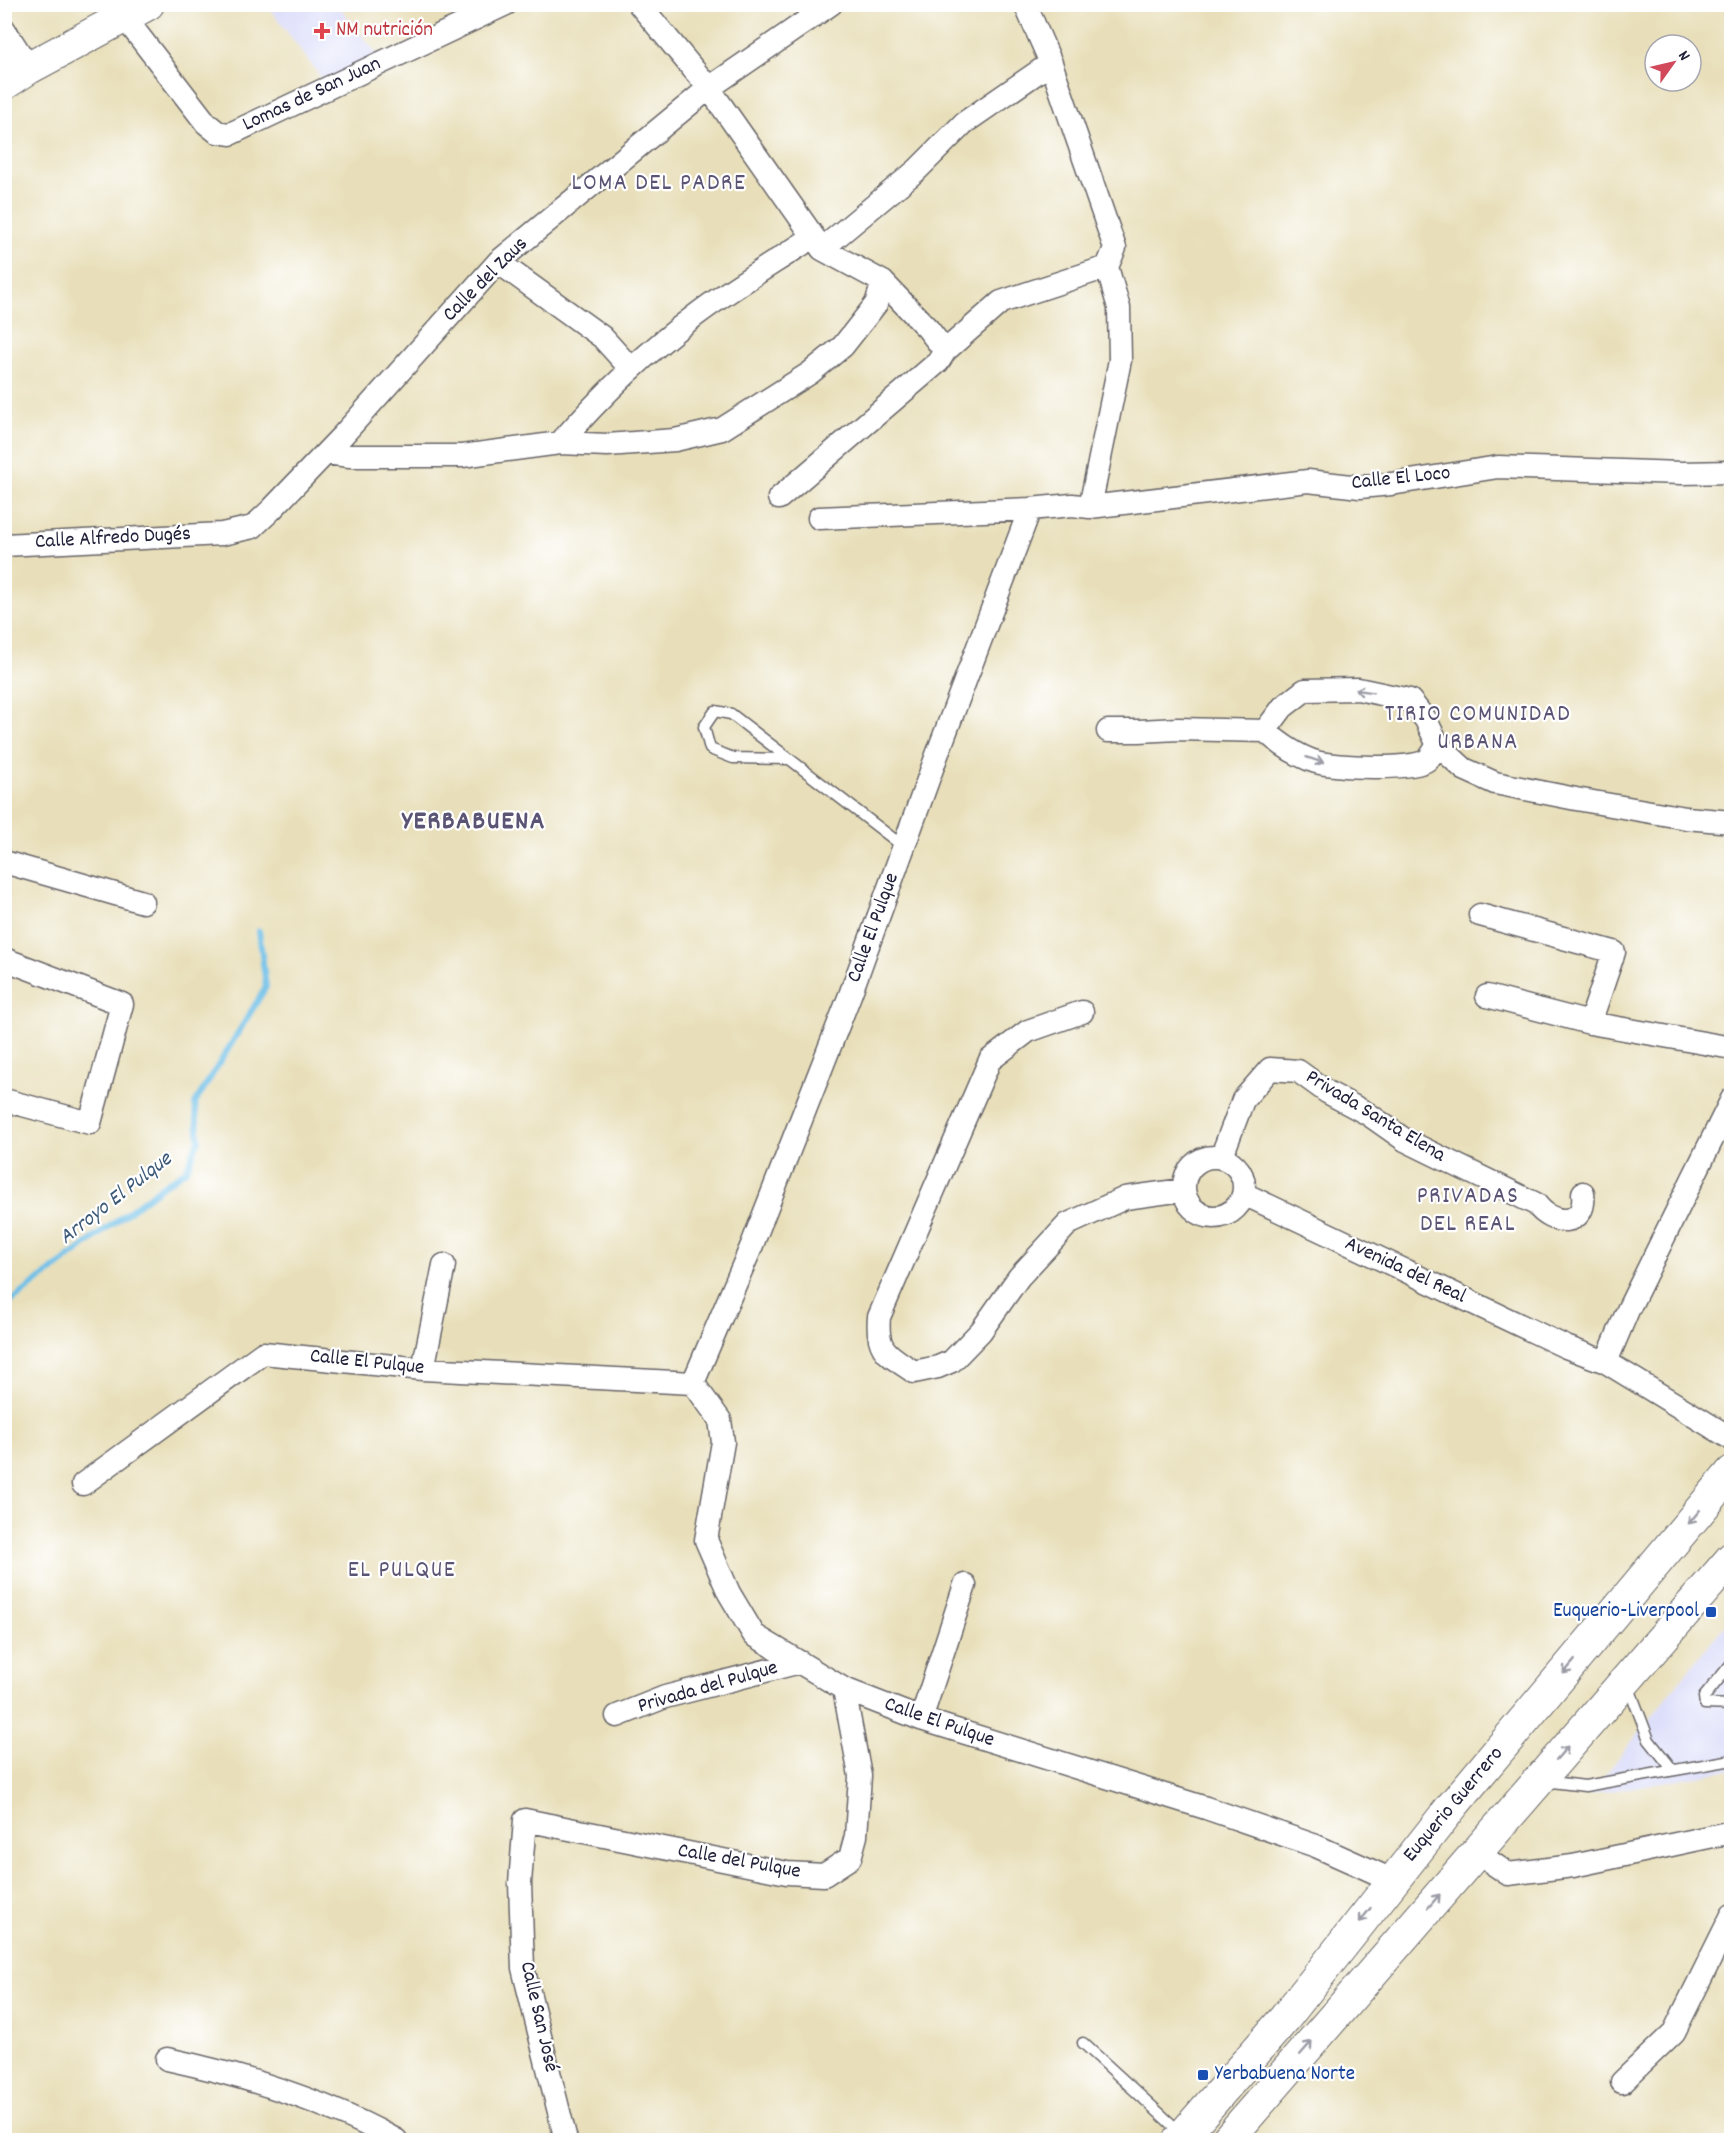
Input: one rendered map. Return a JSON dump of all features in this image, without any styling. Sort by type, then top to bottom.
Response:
[{"type":"main road","points":[[17,76],[130,9]]},
{"type":"main road","name":"Euquerio Guerrero","points":[[1182,2138],[1285,2018],[1392,1880],[1731,1472]]},
{"type":"main road","points":[[1227,2140],[1731,1558]]},
{"type":"street","name":"Lomas de San Juan","points":[[130,9],[206,123],[216,132],[230,134],[506,4]]},
{"type":"street","points":[[639,4],[709,88],[818,243],[884,282],[928,329],[945,351]]},
{"type":"street","name":"Calle del Zaus","points":[[222,534],[253,527],[326,453],[498,262],[709,88],[831,4]]},
{"type":"street","points":[[819,518],[1081,506],[1120,360],[1119,308],[1107,267],[1115,248],[1051,63],[1025,4]]},
{"type":"street","points":[[4,29],[17,76]]},
{"type":"street","points":[[560,443],[631,369],[696,315],[818,243],[917,170],[964,123],[1051,63]]},
{"type":"street","points":[[498,262],[602,337],[631,369]]},
{"type":"street","points":[[779,498],[938,362],[945,351],[1001,302],[1107,267]]},
{"type":"street","points":[[326,453],[350,456],[462,456],[560,443],[607,445],[675,440],[722,429],[810,373],[843,346],[876,304],[884,282]]},
{"type":"street","name":"Calle El Loco","points":[[1081,506],[1308,481],[1360,487],[1498,467],[1682,473],[1731,472]]},
{"type":"street","name":"Calle El Pulque","points":[[693,1383],[756,1234],[850,995],[1030,510]]},
{"type":"street","name":"Calle Alfredo Dugés","points":[[4,545],[222,534]]},
{"type":"street","points":[[1265,731],[1283,707],[1305,690],[1358,689],[1410,700],[1426,720],[1438,745],[1464,769],[1495,783],[1576,800],[1675,816],[1731,822]]},
{"type":"street","points":[[1107,730],[1265,731],[1282,746],[1317,762],[1371,767],[1410,767],[1427,760],[1438,745]]},
{"type":"street","points":[[4,862],[143,902]]},
{"type":"street","points":[[1480,915],[1614,952],[1590,1023]]},
{"type":"street","points":[[4,958],[122,1004],[90,1123],[4,1100]]},
{"type":"street","points":[[1487,996],[1590,1023],[1731,1048]]},
{"type":"street","points":[[1082,1012],[1028,1031],[990,1060],[879,1317],[878,1334],[883,1351],[914,1372],[938,1368],[952,1361],[981,1331],[1018,1276],[1068,1224],[1125,1198],[1183,1190]]},
{"type":"street","name":"Privada Santa Elena","points":[[1221,1158],[1243,1100],[1270,1069],[1298,1071],[1327,1092],[1368,1114],[1405,1140],[1536,1204],[1543,1213],[1553,1219],[1564,1221],[1577,1216],[1584,1204],[1583,1193]]},
{"type":"street","points":[[1606,1362],[1628,1310],[1731,1099]]},
{"type":"street","points":[[1207,1158],[1221,1158],[1235,1165],[1243,1179],[1244,1194],[1235,1209],[1228,1214],[1220,1217],[1203,1216],[1189,1206],[1183,1190],[1185,1175],[1194,1164],[1207,1158]]},
{"type":"street","name":"Avenida del Real","points":[[1244,1194],[1566,1347],[1606,1362],[1731,1439]]},
{"type":"street","points":[[423,1369],[444,1265]]},
{"type":"street","name":"Calle El Pulque","points":[[83,1484],[263,1353],[423,1369],[693,1383]]},
{"type":"street","name":"Calle El Pulque","points":[[693,1383],[720,1420],[723,1442],[706,1540],[729,1593],[754,1635],[844,1689],[921,1719],[1239,1819],[1316,1846],[1392,1880]]},
{"type":"street","points":[[921,1719],[965,1585]]},
{"type":"street","name":"Privada del Pulque","points":[[617,1716],[664,1697],[800,1662]]},
{"type":"street","name":"Calle del Pulque","points":[[525,1820],[787,1873],[824,1875],[850,1858],[856,1836],[860,1776],[844,1689]]},
{"type":"street","name":"Calle San José","points":[[525,1820],[520,1883],[523,1968],[566,2140]]},
{"type":"street","points":[[1476,1852],[1508,1874],[1573,1866],[1731,1832]]},
{"type":"street","points":[[1622,2082],[1674,2032],[1731,1916]]},
{"type":"street","points":[[167,2059],[224,2072],[290,2094],[366,2124],[396,2140]]},
{"type":"lane","points":[[790,759],[733,758],[710,749],[704,727],[715,711],[731,714],[790,759],[904,847]]},
{"type":"lane","points":[[1731,1663],[1704,1697],[1705,1704],[1731,1705]]},
{"type":"lane","points":[[1626,1679],[1649,1740],[1673,1770]]},
{"type":"lane","points":[[1538,1780],[1585,1786],[1731,1760]]},
{"type":"lane","points":[[1083,2043],[1182,2138]]},
{"type":"shaded area","name":"NM nutrición","points":[[267,5],[338,5],[379,57],[329,88]]},
{"type":"shaded area","points":[[1731,1617],[1731,1770],[1589,1795]]},
{"type":"waterway","name":"Arroyo El Pulque","points":[[4,1307],[186,1170],[199,1140],[195,1103],[266,987],[259,931]]},
{"type":"place","name":"NM nutrición","points":[[322,31]]},
{"type":"place","name":"Euquerio-Liverpool","points":[[1711,1612]]},
{"type":"place","name":"Yerbabuena Norte","points":[[1203,2075]]},
{"type":"district","name":"LOMA DEL PADRE","points":[[659,184]]},
{"type":"district","name":"TIRIO COMUNIDAD URBANA","points":[[1478,729]]},
{"type":"district","name":"YERBABUENA","points":[[474,822]]},
{"type":"district","name":"PRIVADAS DEL REAL","points":[[1468,1211]]},
{"type":"district","name":"EL PULQUE","points":[[402,1571]]}]
